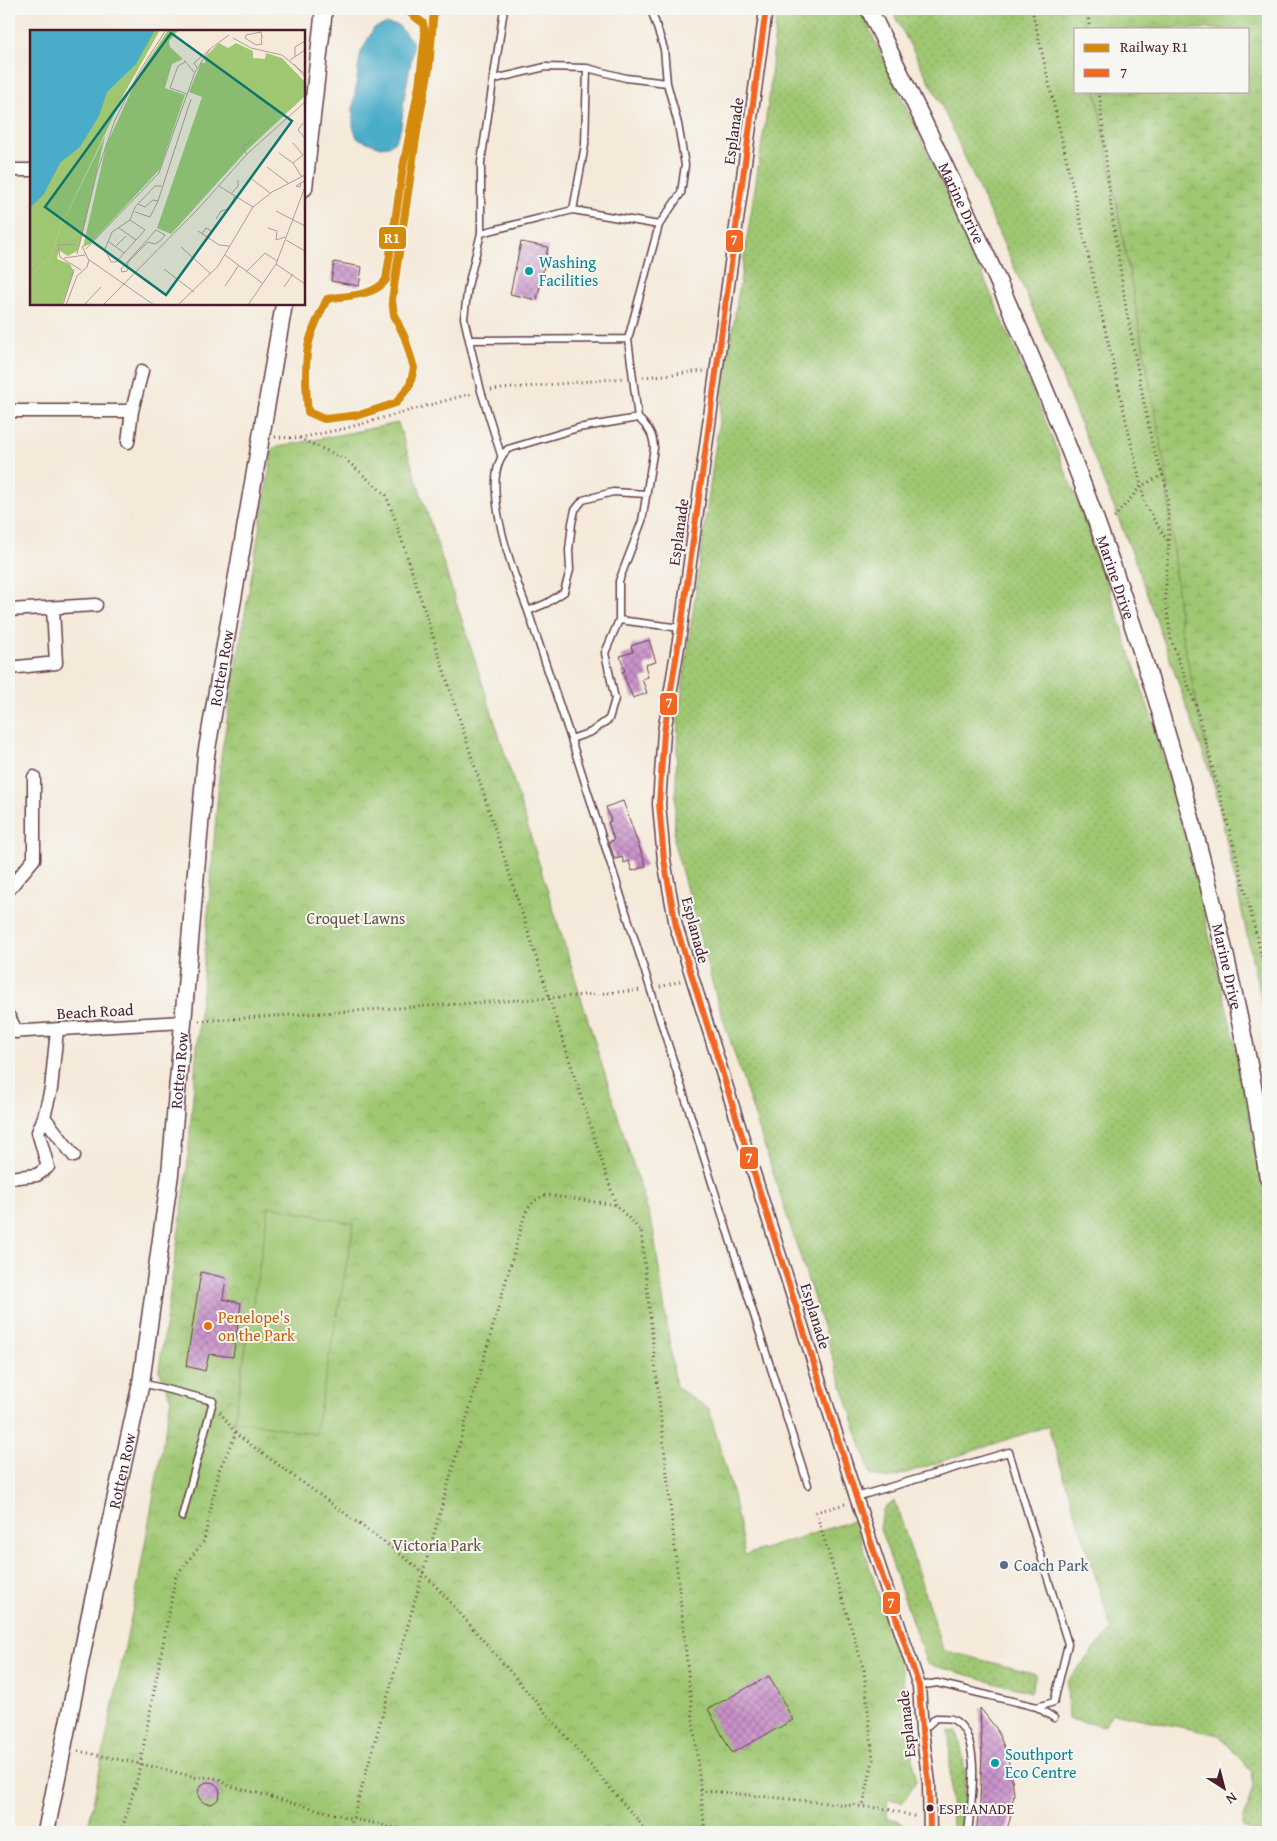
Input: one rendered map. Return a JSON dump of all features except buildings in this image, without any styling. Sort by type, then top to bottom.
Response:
[{"type":"street","points":[[305,179],[324,9]]},
{"type":"street","name":"Esplanade","points":[[766,9],[681,628],[664,732],[659,804],[664,860],[676,926],[856,1499],[919,1686],[922,1731],[929,1783],[930,1826]]},
{"type":"street","name":"Marine Drive","points":[[869,9],[948,172],[1022,334],[1090,503],[1140,646],[1172,749],[1226,955],[1248,1059],[1268,1178]]},
{"type":"street","points":[[9,170],[30,170]]},
{"type":"street","name":"Rotten Row","points":[[46,1832],[90,1614],[141,1383],[170,1174],[206,755],[284,305]]},
{"type":"street","points":[[128,442],[132,412],[142,371]]},
{"type":"street","points":[[9,411],[132,412]]},
{"type":"street","points":[[9,610],[96,605]]},
{"type":"street","points":[[9,668],[56,663],[52,608]]},
{"type":"street","points":[[9,889],[34,859],[34,777]]},
{"type":"street","points":[[9,1017],[13,1032]]},
{"type":"street","name":"Beach Road","points":[[13,1032],[183,1022]]},
{"type":"street","points":[[9,1178],[37,1175],[48,1167],[38,1132],[51,1089],[57,1030]]},
{"type":"street","points":[[44,1117],[74,1156]]},
{"type":"lane","points":[[504,9],[495,79],[481,162],[481,233],[468,286],[464,318],[481,391],[501,456],[495,502],[510,563],[571,739],[808,1485]]},
{"type":"lane","points":[[571,739],[590,732],[609,719],[615,699],[605,654],[619,620],[619,581],[642,521],[654,448],[649,428],[638,418],[628,339],[659,225],[681,193],[685,165],[678,124],[667,83],[664,49],[651,9]]},
{"type":"lane","points":[[495,79],[545,67],[588,68],[626,78],[667,83]]},
{"type":"lane","points":[[573,210],[585,145],[588,68]]},
{"type":"lane","points":[[481,233],[573,210],[659,225]]},
{"type":"lane","points":[[469,340],[628,339]]},
{"type":"lane","points":[[501,456],[508,449],[578,428],[638,418]]},
{"type":"lane","points":[[528,611],[547,603],[564,592],[570,570],[569,550],[572,524],[575,510],[583,500],[613,492],[647,494]]},
{"type":"lane","points":[[619,620],[681,628]]},
{"type":"lane","points":[[141,1383],[212,1401],[182,1517]]},
{"type":"lane","points":[[856,1499],[1009,1452],[1068,1644],[1054,1702],[1037,1707]]},
{"type":"lane","points":[[919,1686],[937,1683],[1037,1707],[1054,1718]]},
{"type":"lane","points":[[922,1731],[936,1718],[951,1719],[962,1728],[971,1746],[973,1786],[968,1832]]},
{"type":"path","points":[[1032,9],[1146,507],[1169,544]]},
{"type":"path","points":[[1086,9],[1090,28]]},
{"type":"path","points":[[1099,92],[1111,208],[1126,308],[1152,444],[1167,488],[1169,544],[1165,595],[1170,640],[1196,706],[1268,981]]},
{"type":"path","points":[[299,438],[345,460],[386,495],[616,1205],[641,1231],[705,1832]]},
{"type":"path","points":[[1110,523],[1141,486],[1162,475]]},
{"type":"path","points":[[183,1022],[550,998],[651,989],[692,977]]},
{"type":"path","points":[[349,1832],[525,1214],[528,1207],[540,1197],[547,1195],[616,1205]]},
{"type":"path","points":[[212,1401],[236,1434],[399,1553],[423,1573],[445,1596],[648,1832]]},
{"type":"path","points":[[121,1832],[137,1780],[176,1576],[204,1541],[219,1470],[236,1434]]},
{"type":"path","points":[[856,1499],[816,1512],[864,1670],[873,1760],[863,1806]]},
{"type":"path","points":[[63,1748],[140,1763],[198,1778],[219,1779],[227,1785],[353,1819],[416,1832]]},
{"type":"path","points":[[700,1790],[887,1809],[930,1826]]},
{"type":"green space","points":[[777,9],[860,9],[956,213],[1038,403],[1091,535],[1156,731],[1186,839],[1234,1038],[1268,1214],[1268,1832],[1254,1832],[1242,1826],[1253,1786],[1251,1771],[1219,1735],[1112,1713],[1104,1726],[1068,1719],[1067,1681],[1112,1629],[1048,1426],[888,1479],[871,1475],[717,1000],[674,843],[678,721],[724,384],[769,98]]},
{"type":"green space","points":[[891,9],[1081,9],[1085,28],[1074,28],[1074,92],[1096,92],[1165,466],[1181,631],[1216,790],[1135,560],[1048,343],[940,102]]},
{"type":"green space","points":[[1081,9],[1268,9],[1268,1032],[1181,631],[1165,466],[1096,92],[1250,92],[1250,28],[1085,28]]},
{"type":"green space","name":"Victoria Park","points":[[398,423],[499,735],[653,1228],[676,1387],[709,1409],[733,1495],[745,1555],[855,1520],[902,1671],[916,1781],[903,1802],[888,1799],[886,1818],[898,1820],[908,1832],[87,1832],[138,1583],[171,1398],[159,1370],[186,1181],[221,756],[273,448]]},
{"type":"green space","points":[[269,1206],[354,1224],[315,1434],[234,1420]]},
{"type":"green space","points":[[895,1501],[943,1650],[1036,1674],[1031,1692],[927,1664],[880,1529],[883,1509]]},
{"type":"green space","points":[[949,1731],[957,1732],[963,1758],[965,1793],[960,1832],[952,1832]]},
{"type":"water","points":[[386,24],[398,25],[413,42],[414,46],[404,98],[401,127],[396,140],[389,146],[380,147],[357,138],[353,126],[353,110],[361,52],[374,28]]},
{"type":"rail line","name":"R1","points":[[405,9],[423,23],[425,35],[419,86],[403,167],[386,280],[374,290],[351,296],[327,299],[318,319],[307,353],[307,397],[308,412],[324,419],[359,415],[396,403],[410,385],[414,368],[405,338],[394,315],[392,300],[418,126],[429,69],[434,9]]},
{"type":"transit line","name":"7","points":[[766,9],[681,628],[664,732],[659,804],[664,860],[676,926],[856,1497],[919,1686],[922,1731],[929,1783],[930,1832]]},
{"type":"place","name":"Washing Facilities","points":[[529,271]]},
{"type":"place","name":"Penelope's on the Park","points":[[208,1326]]},
{"type":"place","name":"Coach Park","points":[[1004,1565]]},
{"type":"place","name":"Southport Eco Centre","points":[[995,1763]]},
{"type":"place","name":"ESPLANADE","points":[[930,1808]]},
{"type":"park label","name":"Croquet Lawns","points":[[356,918]]}]
